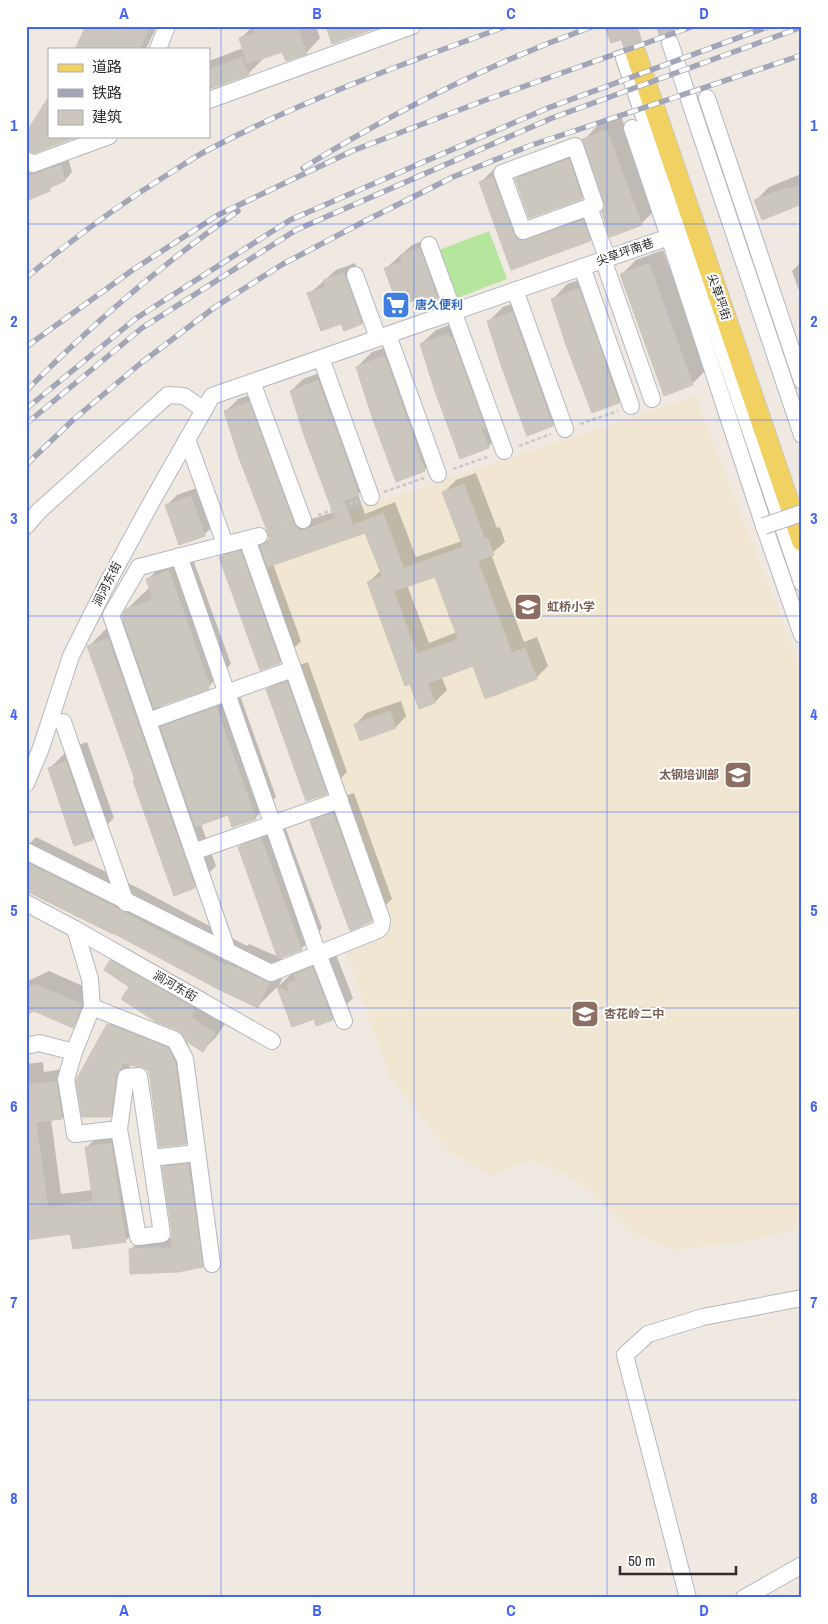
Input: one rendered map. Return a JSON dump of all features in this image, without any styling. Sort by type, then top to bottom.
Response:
[{"type":"main road","name":"尖草坪街","points":[[636,54],[802,505]]},
{"type":"main road","name":"尖草坪街","points":[[636,54],[802,541]]},
{"type":"street","points":[[158,48],[167,26]]},
{"type":"street","points":[[210,100],[393,30],[412,26]]},
{"type":"street","points":[[670,43],[802,435]]},
{"type":"street","points":[[636,54],[802,583]]},
{"type":"street","points":[[707,98],[725,134],[802,381]]},
{"type":"street","points":[[632,128],[669,237]]},
{"type":"street","points":[[26,160],[33,164],[104,138]]},
{"type":"street","points":[[575,146],[595,205],[589,207],[522,231],[502,173],[575,146]]},
{"type":"street","points":[[589,207],[652,399]]},
{"type":"street","name":"尖草坪南巷","points":[[208,403],[252,382],[669,237],[802,635]]},
{"type":"street","points":[[428,245],[504,451]]},
{"type":"street","points":[[582,267],[631,406]]},
{"type":"street","points":[[356,275],[383,336],[438,474]]},
{"type":"street","points":[[515,290],[565,429]]},
{"type":"street","points":[[321,358],[371,497]]},
{"type":"street","points":[[252,382],[303,520]]},
{"type":"street","points":[[26,526],[39,511],[168,395],[184,396],[208,403]]},
{"type":"street","name":"涧河东街","points":[[26,784],[41,748],[71,656],[113,574],[208,403]]},
{"type":"street","points":[[187,439],[225,544]]},
{"type":"street","points":[[764,526],[802,513]]},
{"type":"street","points":[[26,851],[125,901],[228,952],[271,973],[378,930],[381,927],[382,920],[293,669],[253,537],[140,567],[111,615],[228,952]]},
{"type":"street","points":[[179,556],[318,954],[344,1021]]},
{"type":"street","points":[[148,721],[293,669]]},
{"type":"street","points":[[63,722],[125,901]]},
{"type":"street","points":[[193,852],[340,800]]},
{"type":"street","name":"涧河东街","points":[[26,903],[272,1041]]},
{"type":"street","points":[[75,929],[90,979],[92,1007],[74,1052],[66,1079],[74,1134],[118,1129]]},
{"type":"street","points":[[92,1007],[175,1040],[185,1059],[212,1264]]},
{"type":"street","points":[[26,1046],[39,1043],[74,1052]]},
{"type":"street","points":[[139,1076],[162,1234],[138,1237],[118,1129],[126,1077],[139,1076]]},
{"type":"street","points":[[151,1158],[197,1153]]},
{"type":"street","points":[[688,1598],[625,1355],[648,1334],[703,1317],[802,1298]]},
{"type":"street","points":[[744,1598],[802,1565]]},
{"type":"path","points":[[253,537],[631,406]]},
{"type":"shaded area","points":[[695,396],[802,671],[802,1229],[743,1242],[673,1250],[636,1234],[591,1192],[564,1173],[531,1160],[491,1175],[450,1152],[390,1077],[345,950],[392,932],[256,543]]},
{"type":"green space","points":[[489,231],[507,279],[452,300],[434,252]]},
{"type":"building","points":[[86,26],[150,26],[140,48],[75,48]]},
{"type":"building","points":[[253,26],[297,26],[307,54],[286,61],[282,52],[247,64],[239,38],[255,33]]},
{"type":"building","points":[[326,26],[382,26],[332,44]]},
{"type":"building","points":[[242,57],[249,75],[210,89],[210,69]]},
{"type":"building","points":[[48,98],[48,138],[74,138],[34,153],[26,150],[26,133]]},
{"type":"building","points":[[607,130],[642,225],[610,237],[602,212],[605,207],[604,202],[582,139]]},
{"type":"building","points":[[569,159],[582,199],[529,218],[515,179]]},
{"type":"building","points":[[61,165],[65,181],[49,188],[50,191],[26,201],[26,177]]},
{"type":"building","points":[[493,177],[517,239],[526,240],[583,220],[590,241],[511,270],[479,182]]},
{"type":"building","points":[[802,185],[802,204],[762,220],[754,200],[788,187],[789,189]]},
{"type":"building","points":[[420,248],[438,300],[420,306],[418,299],[398,306],[384,268],[402,262],[400,255]]},
{"type":"building","points":[[649,263],[693,385],[664,396],[620,274]]},
{"type":"building","points":[[344,273],[362,324],[344,331],[341,324],[321,331],[307,293],[326,287],[323,280]]},
{"type":"building","points":[[579,288],[619,403],[592,413],[551,299]]},
{"type":"building","points":[[512,312],[553,426],[527,436],[487,321]]},
{"type":"building","points":[[448,334],[450,339],[452,338],[485,427],[481,428],[489,448],[460,459],[420,344]]},
{"type":"building","points":[[384,356],[425,471],[396,482],[356,367]]},
{"type":"building","points":[[318,380],[359,495],[344,501],[353,525],[383,513],[404,568],[463,547],[442,492],[464,484],[485,539],[488,538],[494,555],[478,561],[512,653],[525,648],[537,679],[485,699],[473,666],[428,683],[435,703],[419,709],[410,684],[405,686],[367,582],[382,576],[365,533],[268,567],[260,546],[270,541],[268,533],[239,458],[224,411],[249,402],[294,523],[299,531],[306,529],[335,518],[305,438],[290,391]],"holes":[[[435,577],[458,639],[417,654],[394,591]]]},
{"type":"building","points":[[191,496],[205,536],[179,545],[165,505]]},
{"type":"building","points":[[241,551],[280,663],[260,670],[219,557]]},
{"type":"building","points":[[169,571],[210,686],[208,687],[209,689],[154,708],[122,616],[126,609],[153,599],[146,579]]},
{"type":"building","points":[[108,638],[195,888],[174,896],[87,646]]},
{"type":"building","points":[[287,682],[327,794],[306,801],[266,689]]},
{"type":"building","points":[[216,707],[256,819],[232,827],[228,815],[195,827],[161,727]]},
{"type":"building","points":[[390,711],[396,728],[360,741],[354,724]]},
{"type":"building","points":[[66,762],[93,840],[74,846],[48,768]]},
{"type":"building","points":[[333,813],[372,921],[350,931],[310,821]]},
{"type":"building","points":[[261,838],[302,950],[278,959],[238,847]]},
{"type":"building","points":[[26,863],[226,966],[227,964],[269,983],[258,1008],[216,988],[113,933],[26,891]]},
{"type":"building","points":[[110,960],[194,1008],[192,1017],[215,1033],[203,1052],[187,1042],[179,1031],[156,1022],[121,999],[129,987],[104,970]]},
{"type":"building","points":[[312,967],[333,1020],[316,1026],[314,1019],[292,1027],[277,987],[290,993],[287,984],[296,980],[294,975]]},
{"type":"building","points":[[35,984],[82,1004],[73,1028],[34,1011],[26,1015],[26,988]]},
{"type":"building","points":[[107,1024],[168,1048],[175,1062],[186,1144],[159,1147],[149,1071],[143,1067],[122,1063],[116,1076],[111,1117],[82,1117],[76,1080]]},
{"type":"building","points":[[56,1081],[62,1119],[36,1122],[48,1207],[93,1201],[85,1147],[111,1143],[126,1242],[73,1249],[70,1234],[26,1240],[26,1085]]},
{"type":"building","points":[[188,1164],[203,1267],[178,1272],[130,1274],[129,1249],[172,1247],[172,1233],[162,1167]]},
{"type":"tunnel","points":[[613,26],[624,58]]},
{"type":"tunnel","points":[[627,26],[636,54]]},
{"type":"tunnel","points":[[664,26],[670,43]]},
{"type":"railway","points":[[26,278],[112,211],[206,151],[317,99],[393,68],[507,26]]},
{"type":"railway","points":[[303,168],[373,127],[444,90],[518,56],[594,26]]},
{"type":"railway","points":[[26,347],[134,269],[218,215],[352,151],[483,101],[694,26]]},
{"type":"railway","points":[[26,409],[135,319],[290,220],[548,108],[770,26]]},
{"type":"railway","points":[[26,424],[142,328],[296,230],[552,118],[802,27]]},
{"type":"railway","points":[[26,465],[73,420],[141,363],[215,307],[283,264],[453,177],[529,146],[802,55]]},
{"type":"railway","points":[[26,391],[76,342],[128,296],[182,252],[238,211]]},
{"type":"place","name":"唐久便利","points":[[396,305]]},
{"type":"place","name":"虹桥小学","points":[[528,607]]},
{"type":"place","name":"太钢培训部","points":[[738,775]]},
{"type":"place","name":"杏花岭二中","points":[[585,1014]]}]
